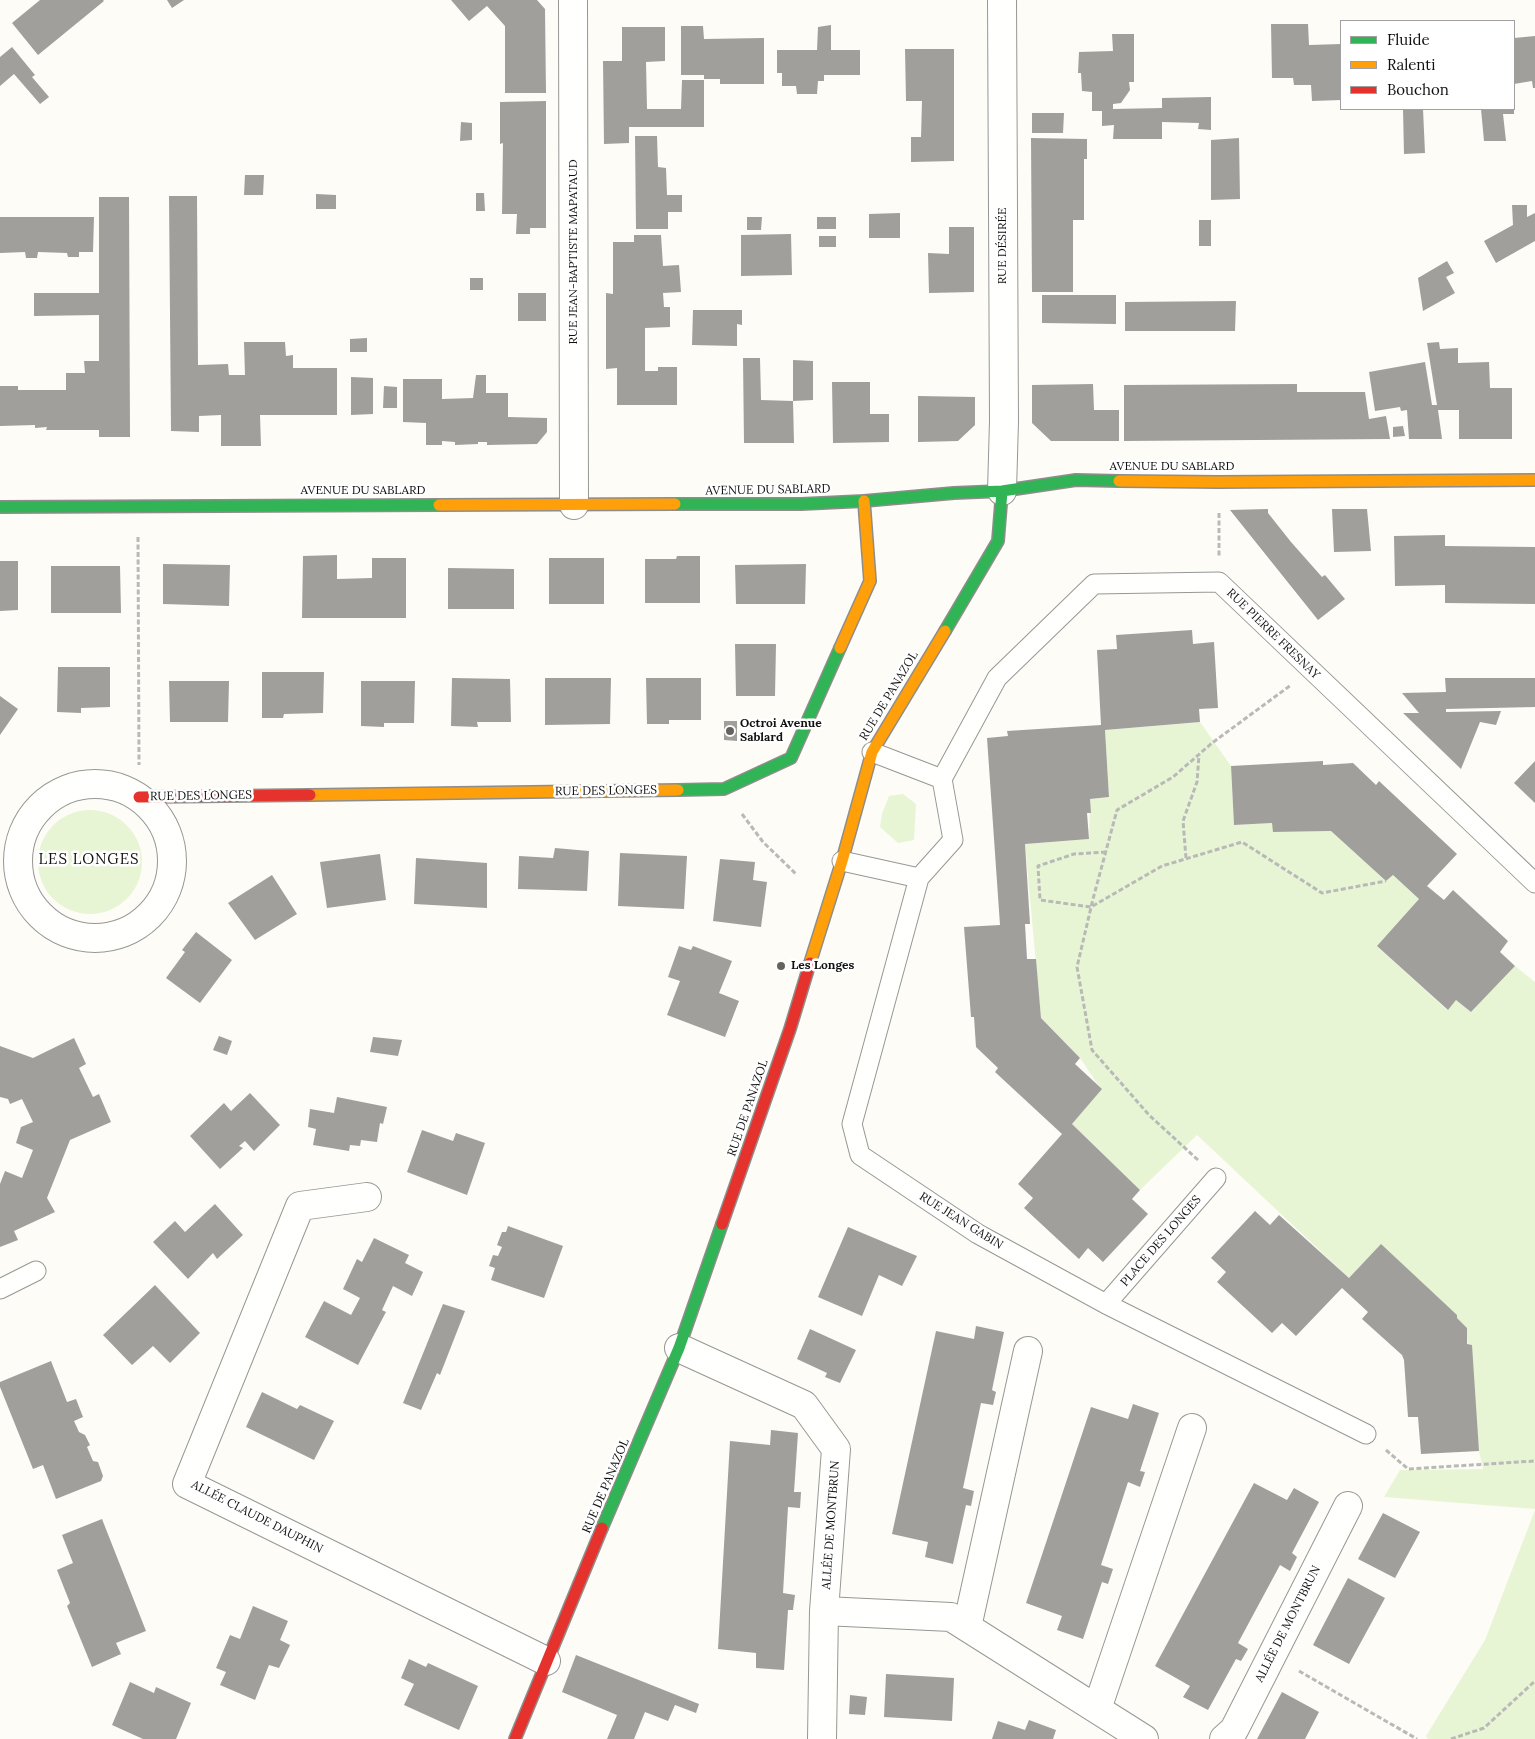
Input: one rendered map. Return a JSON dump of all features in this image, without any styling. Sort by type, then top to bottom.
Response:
[{"type":"street","name":"RUE JEAN-BAPTISTE MAPATAUD","points":[[573,0],[574,505]]},
{"type":"street","name":"RUE DÉSIRÉE","points":[[1002,0],[1004,421],[1002,491]]},
{"type":"street","name":"AVENUE DU SABLARD","points":[[0,506],[791,504],[1002,491],[1076,480],[1218,482],[1535,480]]},
{"type":"street","name":"RUE DE PANAZOL","points":[[515,1739],[546,1661],[679,1348],[790,1029],[842,861],[872,752],[998,541],[1002,491]]},
{"type":"street","name":"RUE DES LONGES","points":[[139,797],[158,815],[170,838],[173,865],[167,890],[154,913],[133,930],[108,938],[81,938],[56,928],[36,912],[23,890],[18,866],[20,842],[30,819],[46,801],[68,789],[92,784],[117,787],[139,797],[724,789],[791,758],[870,581],[864,501]]},
{"type":"street","name":"ALLÉE CLAUDE DAUPHIN","points":[[367,1197],[300,1206],[187,1484],[546,1661]]},
{"type":"street","name":"ALLÉE DE MONTBRUN","points":[[679,1348],[804,1405],[836,1449],[824,1611],[822,1739]]},
{"type":"street","points":[[967,1627],[1028,1351]]},
{"type":"street","points":[[1096,1709],[1192,1428]]},
{"type":"street","name":"ALLÉE DE MONTBRUN","points":[[1224,1739],[1234,1730],[1348,1506]]},
{"type":"street","points":[[824,1611],[951,1617],[1144,1739]]},
{"type":"lane","name":"RUE PIERRE FRESNAY","points":[[942,779],[997,678],[1094,584],[1219,582],[1535,883]]},
{"type":"lane","points":[[872,752],[942,779]]},
{"type":"lane","name":"RUE JEAN GABIN","points":[[942,779],[953,840],[919,878],[852,1124],[860,1155],[978,1234],[1106,1304],[1366,1434]]},
{"type":"lane","points":[[842,861],[919,878]]},
{"type":"lane","name":"PLACE DES LONGES","points":[[1106,1304],[1216,1178]]},
{"type":"lane","points":[[0,1289],[36,1271]]},
{"type":"path","points":[[138,506],[139,797]]},
{"type":"path","points":[[1216,1178],[1149,1114],[1092,1050],[1077,967],[1117,810],[1173,777],[1212,743],[1311,670]]},
{"type":"path","points":[[1186,859],[1182,821],[1197,782],[1199,754]]},
{"type":"path","points":[[763,842],[796,874]]},
{"type":"path","points":[[1106,852],[1074,854],[1038,866],[1040,900],[1091,908],[1162,866],[1242,842],[1322,893],[1386,881]]},
{"type":"path","points":[[1366,1434],[1408,1469],[1535,1462]]},
{"type":"path","points":[[1272,1656],[1417,1739]]},
{"type":"path","points":[[1451,1739],[1484,1728],[1535,1681]]},
{"type":"green space","points":[[1200,722],[1231,766],[1234,825],[1272,823],[1274,832],[1331,831],[1386,881],[1393,875],[1419,899],[1378,947],[1447,1010],[1456,1000],[1471,1012],[1515,966],[1535,982],[1535,1509],[1384,1497],[1400,1470],[1483,1469],[1479,1451],[1466,1328],[1349,1278],[1197,1135],[1140,1190],[1072,1124],[1101,1089],[1080,1058],[1041,1018],[1025,844],[1089,839],[1090,799],[1109,797],[1105,730]]},
{"type":"green space","points":[[903,794],[916,804],[914,840],[898,843],[880,827],[882,814],[889,796]]},
{"type":"green space","points":[[90,810],[110,814],[127,825],[138,842],[142,862],[138,882],[127,899],[110,910],[90,914],[70,910],[53,899],[42,882],[38,862],[42,842],[53,825],[70,814]]},
{"type":"green space","points":[[1535,1510],[1535,1739],[1428,1739],[1426,1736],[1485,1640]]},
{"type":"building","points":[[40,0],[104,1],[38,55],[12,23]]},
{"type":"building","points":[[167,0],[184,0],[172,8]]},
{"type":"building","points":[[451,0],[537,0],[545,9],[546,93],[505,93],[505,26],[487,6],[469,21]]},
{"type":"building","points":[[1271,24],[1308,24],[1309,45],[1340,44],[1340,100],[1312,101],[1311,85],[1294,85],[1293,78],[1272,78]]},
{"type":"building","points":[[831,25],[831,50],[860,50],[860,75],[824,75],[824,81],[818,81],[817,94],[797,94],[796,86],[782,86],[782,73],[777,73],[777,50],[817,50],[818,27]]},
{"type":"building","points":[[681,26],[703,26],[704,39],[764,38],[764,84],[720,84],[720,79],[704,79],[704,75],[681,75]]},
{"type":"building","points":[[622,27],[665,27],[665,61],[646,62],[647,109],[681,109],[682,80],[704,80],[704,127],[629,127],[629,143],[604,144],[603,61],[622,61]]},
{"type":"building","points":[[1112,34],[1134,34],[1134,82],[1129,82],[1130,90],[1121,103],[1113,104],[1113,109],[1162,108],[1162,98],[1211,97],[1211,130],[1198,129],[1199,123],[1162,122],[1162,139],[1113,139],[1114,125],[1102,126],[1102,111],[1092,111],[1092,92],[1082,91],[1081,73],[1078,73],[1079,52],[1113,51]]},
{"type":"building","points":[[1535,36],[1535,88],[1533,88],[1532,81],[1515,84],[1515,38]]},
{"type":"building","points":[[12,47],[35,75],[32,77],[49,97],[40,104],[14,74],[0,86],[0,57]]},
{"type":"building","points":[[905,49],[954,49],[954,161],[911,162],[911,137],[921,137],[922,101],[906,101]]},
{"type":"building","points":[[546,101],[546,228],[530,228],[530,234],[516,234],[517,214],[502,214],[503,143],[500,144],[500,102]]},
{"type":"building","points":[[1403,110],[1423,110],[1425,153],[1404,154]]},
{"type":"building","points":[[1481,110],[1514,110],[1514,114],[1503,114],[1506,141],[1484,141]]},
{"type":"building","points":[[1032,113],[1064,113],[1063,133],[1032,133]]},
{"type":"building","points":[[461,122],[472,123],[472,140],[460,141]]},
{"type":"building","points":[[635,136],[657,136],[658,167],[666,168],[667,195],[682,195],[682,212],[668,212],[668,229],[636,229]]},
{"type":"building","points":[[1031,138],[1087,139],[1087,159],[1084,159],[1084,220],[1073,220],[1073,292],[1032,292]]},
{"type":"building","points":[[1239,138],[1240,199],[1211,200],[1211,140]]},
{"type":"building","points":[[245,175],[264,175],[263,195],[244,195]]},
{"type":"building","points":[[476,193],[484,193],[485,211],[476,211]]},
{"type":"building","points":[[316,194],[336,195],[336,209],[316,209]]},
{"type":"building","points":[[169,196],[197,196],[198,365],[228,364],[229,375],[245,375],[244,342],[285,342],[286,356],[293,355],[293,368],[337,368],[337,415],[260,415],[261,446],[221,446],[221,415],[199,416],[199,432],[171,431]]},
{"type":"building","points":[[99,197],[129,197],[130,437],[99,437],[99,430],[46,430],[47,427],[35,428],[35,425],[0,426],[0,386],[18,386],[18,390],[66,390],[66,373],[85,373],[84,361],[99,361],[99,315],[34,316],[34,293],[99,293]]},
{"type":"building","points":[[1512,205],[1527,205],[1527,217],[1535,213],[1535,241],[1496,263],[1484,241],[1513,225]]},
{"type":"building","points":[[900,213],[900,238],[869,238],[869,214]]},
{"type":"building","points":[[0,217],[94,217],[93,252],[79,252],[79,257],[68,257],[67,253],[38,252],[37,258],[26,258],[25,252],[0,253]]},
{"type":"building","points":[[747,217],[762,217],[761,230],[747,230]]},
{"type":"building","points":[[817,217],[836,217],[836,229],[817,229]]},
{"type":"building","points":[[1199,220],[1211,220],[1211,246],[1199,246]]},
{"type":"building","points":[[949,227],[974,227],[974,292],[929,293],[928,253],[949,254]]},
{"type":"building","points":[[791,234],[792,275],[741,276],[741,235]]},
{"type":"building","points":[[634,235],[661,235],[663,266],[679,265],[681,292],[663,293],[664,307],[670,307],[670,327],[645,328],[645,371],[658,371],[658,367],[677,367],[677,405],[617,405],[617,368],[606,369],[606,293],[613,294],[613,242],[634,242]]},
{"type":"building","points":[[819,236],[836,236],[836,247],[819,247]]},
{"type":"building","points":[[1447,261],[1454,273],[1446,277],[1455,293],[1423,311],[1418,278]]},
{"type":"building","points":[[470,278],[483,278],[483,290],[470,290]]},
{"type":"building","points":[[518,293],[546,293],[546,321],[518,321]]},
{"type":"building","points":[[1042,295],[1116,295],[1116,324],[1042,323]]},
{"type":"building","points":[[1236,301],[1235,331],[1125,331],[1125,302]]},
{"type":"building","points":[[693,310],[742,310],[742,325],[737,324],[737,346],[692,345]]},
{"type":"building","points":[[367,338],[367,352],[350,352],[350,339]]},
{"type":"building","points":[[1439,342],[1440,349],[1458,348],[1458,363],[1489,362],[1490,388],[1512,388],[1512,439],[1459,439],[1459,410],[1438,410],[1442,439],[1409,439],[1407,410],[1401,411],[1400,407],[1375,411],[1369,372],[1425,362],[1432,405],[1437,405],[1427,343]]},
{"type":"building","points":[[743,358],[760,358],[761,400],[793,401],[794,443],[744,443]]},
{"type":"building","points":[[793,360],[813,361],[813,400],[793,401]]},
{"type":"building","points":[[476,375],[486,375],[486,393],[508,393],[508,417],[547,418],[547,432],[537,444],[487,445],[487,442],[478,442],[478,444],[455,445],[455,442],[442,441],[442,445],[426,445],[426,423],[403,422],[403,379],[442,379],[442,399],[473,398]]},
{"type":"building","points":[[351,377],[373,378],[373,414],[351,415]]},
{"type":"building","points":[[832,382],[870,382],[870,414],[889,414],[889,442],[833,443]]},
{"type":"building","points":[[1093,384],[1094,410],[1119,410],[1119,441],[1051,441],[1032,423],[1032,385]]},
{"type":"building","points":[[1297,384],[1297,392],[1365,392],[1369,419],[1386,416],[1390,439],[1124,441],[1124,385]]},
{"type":"building","points":[[384,386],[397,387],[397,408],[383,408]]},
{"type":"building","points":[[918,396],[975,397],[975,425],[958,441],[918,442]]},
{"type":"building","points":[[1403,426],[1405,436],[1393,437],[1393,427]]},
{"type":"building","points":[[1268,509],[1268,513],[1291,542],[1322,577],[1325,575],[1345,599],[1318,620],[1230,510]]},
{"type":"building","points":[[1332,509],[1367,509],[1371,551],[1334,552]]},
{"type":"building","points":[[1445,535],[1445,546],[1535,547],[1535,604],[1445,603],[1445,585],[1395,586],[1394,536]]},
{"type":"building","points":[[337,555],[337,579],[372,578],[372,558],[406,558],[406,618],[302,618],[303,556]]},
{"type":"building","points":[[677,556],[700,556],[700,603],[645,603],[645,559],[676,559]]},
{"type":"building","points":[[549,558],[604,558],[604,604],[549,604]]},
{"type":"building","points":[[0,561],[18,561],[18,610],[0,611]]},
{"type":"building","points":[[163,564],[230,565],[229,606],[163,604]]},
{"type":"building","points":[[806,564],[805,604],[736,604],[735,565]]},
{"type":"building","points":[[51,566],[120,566],[121,613],[51,613]]},
{"type":"building","points":[[448,568],[514,569],[514,609],[448,609]]},
{"type":"building","points":[[1192,630],[1193,644],[1214,642],[1218,708],[1199,709],[1200,722],[1105,730],[1109,797],[1090,799],[1091,813],[1087,813],[1089,839],[1025,844],[1030,924],[1025,924],[1027,959],[1036,959],[1041,1018],[1080,1058],[1075,1064],[1102,1089],[1072,1124],[1140,1190],[1132,1199],[1148,1214],[1103,1262],[1088,1248],[1079,1259],[1024,1208],[1033,1198],[1018,1184],[1062,1134],[995,1072],[998,1068],[976,1047],[974,1017],[971,1017],[964,927],[1000,925],[987,738],[1008,736],[1007,731],[1101,725],[1097,650],[1117,649],[1116,635]]},
{"type":"building","points":[[735,644],[776,644],[775,696],[736,696]]},
{"type":"building","points":[[58,667],[110,667],[110,707],[81,708],[81,713],[57,712]]},
{"type":"building","points":[[262,672],[324,672],[323,713],[284,714],[283,718],[262,718]]},
{"type":"building","points":[[452,678],[510,679],[511,722],[477,722],[478,727],[451,726]]},
{"type":"building","points":[[545,678],[611,678],[610,724],[545,725]]},
{"type":"building","points":[[646,678],[701,678],[701,720],[669,720],[669,724],[647,724]]},
{"type":"building","points":[[1445,678],[1535,678],[1535,707],[1446,709],[1446,712],[1501,711],[1496,725],[1480,722],[1461,769],[1403,713],[1419,713],[1402,693],[1446,692]]},
{"type":"building","points":[[169,681],[229,681],[228,722],[170,722]]},
{"type":"building","points":[[361,681],[415,681],[414,723],[384,723],[384,727],[361,726]]},
{"type":"building","points":[[0,696],[18,709],[0,735]]},
{"type":"building","name":"Octroi Avenue Sablard","points":[[724,721],[737,721],[737,741],[724,740]]},
{"type":"building","points":[[1323,761],[1323,765],[1353,763],[1376,785],[1379,781],[1457,854],[1427,886],[1444,900],[1453,890],[1508,941],[1500,952],[1515,966],[1471,1012],[1456,1000],[1448,1010],[1377,946],[1419,899],[1393,875],[1386,881],[1331,831],[1273,832],[1272,823],[1234,825],[1231,766]]},
{"type":"building","points":[[1535,761],[1535,803],[1514,783]]},
{"type":"building","points":[[555,848],[589,851],[587,891],[518,889],[519,856],[553,858]]},
{"type":"building","points":[[620,853],[687,856],[684,909],[618,906]]},
{"type":"building","points":[[380,854],[386,900],[327,908],[320,862]]},
{"type":"building","points":[[416,858],[487,863],[487,908],[414,904]]},
{"type":"building","points":[[720,859],[755,862],[753,880],[767,882],[761,927],[713,921]]},
{"type":"building","points":[[272,875],[297,914],[255,940],[228,903]]},
{"type":"building","points":[[196,932],[232,960],[200,1003],[166,978],[185,952],[182,950]]},
{"type":"building","points":[[679,946],[691,950],[693,946],[732,961],[719,993],[739,1001],[725,1037],[667,1015],[680,981],[668,977]]},
{"type":"building","points":[[219,1036],[232,1041],[227,1055],[213,1050]]},
{"type":"building","points":[[373,1037],[402,1040],[398,1056],[370,1052]]},
{"type":"building","points":[[74,1038],[86,1064],[79,1068],[93,1097],[99,1094],[111,1122],[70,1140],[47,1198],[55,1212],[14,1231],[18,1240],[0,1247],[0,1184],[5,1171],[22,1178],[33,1150],[16,1143],[21,1127],[33,1122],[22,1099],[10,1104],[8,1099],[0,1097],[0,1046],[33,1058]]},
{"type":"building","points":[[250,1093],[280,1125],[254,1151],[245,1141],[239,1146],[243,1148],[220,1169],[190,1136],[224,1103],[231,1111]]},
{"type":"building","points":[[337,1097],[387,1107],[383,1124],[380,1123],[377,1142],[361,1140],[360,1146],[350,1145],[349,1151],[313,1145],[316,1129],[308,1127],[310,1109],[334,1113]]},
{"type":"building","points":[[422,1130],[453,1141],[456,1133],[485,1143],[467,1195],[407,1172]]},
{"type":"building","points":[[215,1204],[243,1235],[217,1259],[213,1253],[188,1279],[153,1242],[175,1221],[185,1232]]},
{"type":"building","points":[[1255,1211],[1270,1225],[1279,1215],[1349,1278],[1381,1244],[1457,1315],[1457,1318],[1467,1328],[1467,1344],[1472,1345],[1479,1451],[1421,1454],[1418,1417],[1408,1417],[1404,1360],[1402,1355],[1362,1319],[1368,1312],[1342,1288],[1296,1336],[1282,1323],[1272,1333],[1217,1282],[1226,1272],[1211,1258]]},
{"type":"building","points":[[508,1226],[563,1246],[544,1298],[491,1280],[495,1268],[489,1266],[493,1255],[498,1256],[502,1247],[497,1245],[502,1232],[506,1232]]},
{"type":"building","points":[[848,1227],[917,1256],[902,1286],[879,1275],[862,1316],[818,1297]]},
{"type":"building","points":[[374,1238],[409,1255],[405,1263],[423,1272],[412,1296],[393,1286],[382,1310],[386,1312],[358,1365],[305,1337],[324,1301],[351,1315],[360,1298],[343,1289],[357,1259],[362,1262]]},
{"type":"building","points":[[155,1285],[200,1333],[170,1363],[153,1346],[132,1365],[103,1335]]},
{"type":"building","points":[[443,1304],[465,1311],[440,1375],[437,1373],[421,1410],[403,1403]]},
{"type":"building","points":[[976,1326],[1004,1332],[992,1390],[996,1392],[993,1405],[981,1403],[963,1488],[974,1491],[971,1506],[966,1505],[953,1564],[925,1557],[928,1542],[892,1534],[936,1331],[974,1339]]},
{"type":"building","points":[[810,1329],[856,1350],[840,1383],[825,1377],[827,1373],[797,1359]]},
{"type":"building","points":[[51,1361],[67,1402],[76,1399],[83,1417],[74,1421],[79,1432],[85,1435],[90,1445],[87,1447],[93,1461],[98,1462],[103,1476],[101,1481],[56,1499],[43,1465],[33,1469],[0,1387],[0,1382]]},
{"type":"building","points":[[262,1392],[297,1409],[300,1405],[334,1421],[314,1460],[246,1427]]},
{"type":"building","points":[[1133,1404],[1159,1413],[1140,1471],[1145,1472],[1140,1487],[1128,1482],[1101,1565],[1113,1569],[1108,1584],[1102,1582],[1083,1639],[1057,1630],[1062,1616],[1026,1603],[1091,1407],[1128,1419]]},
{"type":"building","points":[[771,1430],[798,1433],[794,1492],[801,1492],[800,1508],[788,1507],[783,1593],[795,1595],[793,1610],[788,1610],[784,1670],[756,1668],[756,1653],[718,1649],[730,1441],[770,1445]]},
{"type":"building","points":[[1254,1483],[1287,1500],[1294,1488],[1319,1502],[1292,1553],[1297,1557],[1290,1571],[1280,1565],[1238,1643],[1248,1649],[1241,1661],[1236,1659],[1208,1710],[1183,1697],[1190,1686],[1155,1666]]},
{"type":"building","points":[[1383,1513],[1420,1532],[1395,1578],[1358,1559]]},
{"type":"building","points":[[102,1519],[146,1631],[116,1643],[121,1654],[92,1667],[67,1606],[70,1603],[57,1570],[73,1563],[62,1535]]},
{"type":"building","points":[[1348,1578],[1385,1598],[1349,1664],[1313,1645]]},
{"type":"building","points":[[253,1606],[288,1621],[280,1640],[290,1645],[279,1668],[269,1665],[255,1700],[220,1685],[226,1672],[216,1668],[230,1635],[240,1639]]},
{"type":"building","points":[[576,1655],[699,1704],[696,1713],[675,1705],[668,1721],[645,1712],[634,1739],[607,1739],[617,1715],[562,1692]]},
{"type":"building","points":[[409,1659],[426,1667],[428,1663],[478,1686],[459,1730],[404,1705],[414,1684],[401,1678]]},
{"type":"building","points":[[886,1674],[954,1678],[952,1721],[884,1717]]},
{"type":"building","points":[[130,1682],[154,1693],[156,1687],[191,1703],[176,1739],[143,1739],[112,1725]]},
{"type":"building","points":[[1282,1692],[1319,1712],[1305,1739],[1257,1739]]},
{"type":"building","points":[[850,1695],[867,1697],[865,1715],[849,1714]]},
{"type":"building","points":[[1029,1720],[1056,1730],[1053,1739],[992,1739],[998,1721],[1025,1730]]},
{"type":"traffic: fast","points":[[675,504],[801,504],[864,501],[1002,491],[1076,480],[1119,481]]},
{"type":"traffic: fast","points":[[945,631],[998,541],[1002,491]]},
{"type":"traffic: fast","points":[[0,507],[439,505]]},
{"type":"traffic: fast","points":[[678,790],[724,789],[791,758],[840,648]]},
{"type":"traffic: fast","points":[[602,1528],[679,1348],[722,1224]]},
{"type":"traffic: slow","points":[[1119,481],[1535,480]]},
{"type":"traffic: slow","points":[[840,648],[870,581],[864,501]]},
{"type":"traffic: slow","points":[[439,505],[675,504]]},
{"type":"traffic: slow","points":[[810,963],[842,861],[872,752],[945,631]]},
{"type":"traffic: slow","points":[[310,795],[678,790]]},
{"type":"traffic: jam","points":[[139,797],[310,795]]},
{"type":"traffic: jam","points":[[722,1224],[790,1029],[810,963]]},
{"type":"traffic: jam","points":[[515,1739],[602,1528]]},
{"type":"place","name":"Octroi Avenue Sablard","points":[[730,731]]},
{"type":"place","name":"Les Longes","points":[[781,966]]},
{"type":"district","name":"LES LONGES","points":[[89,860]]}]
